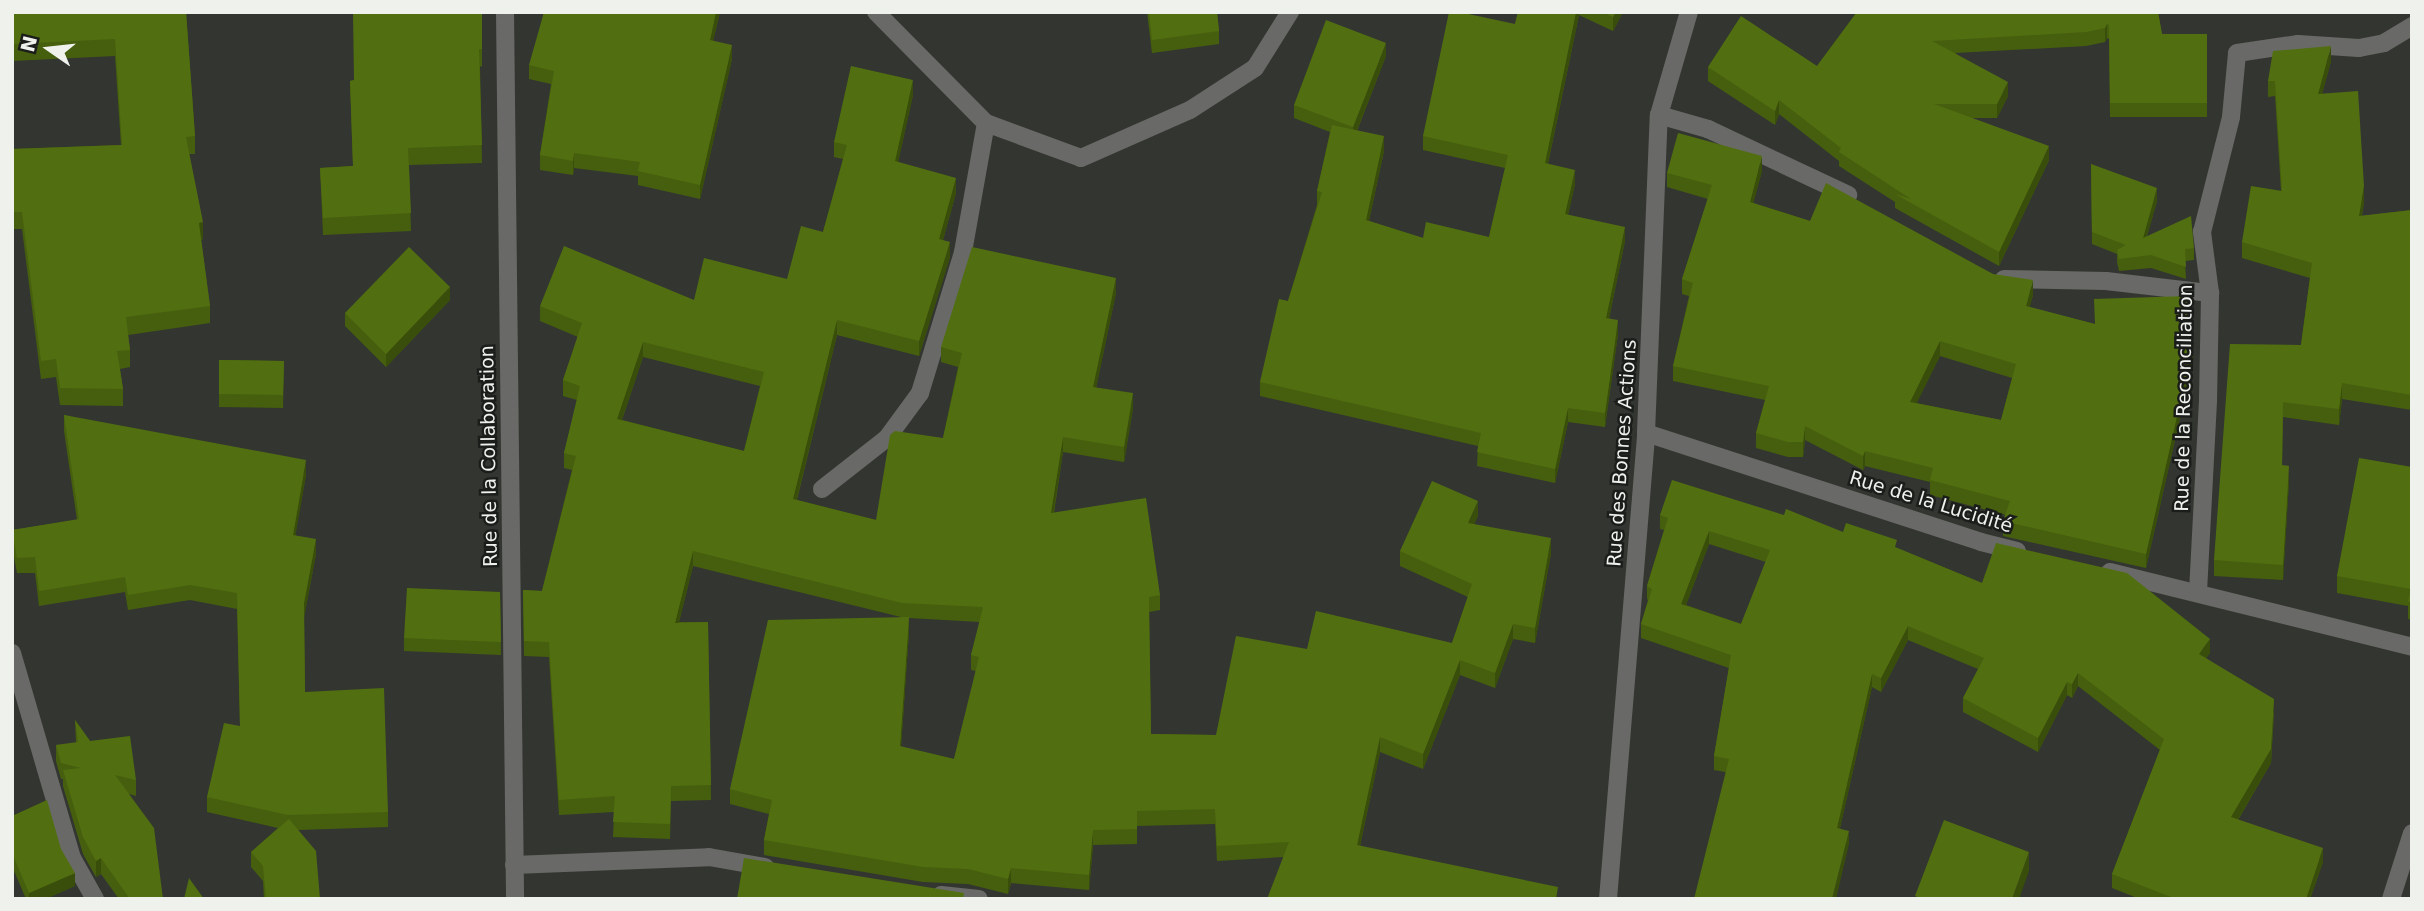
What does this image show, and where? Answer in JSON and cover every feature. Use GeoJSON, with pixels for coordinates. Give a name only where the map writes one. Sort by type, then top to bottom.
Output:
{"type":"FeatureCollection","features":[{"type":"Feature","properties":{"kind":"street","name":"Rue de la Collaboration"},"geometry":{"type":"LineString","coordinates":[[505,12],[515,899]]}},
{"type":"Feature","properties":{"kind":"street"},"geometry":{"type":"LineString","coordinates":[[876,12],[986,123],[1081,158],[1190,110],[1255,68],[1290,12]]}},
{"type":"Feature","properties":{"kind":"street","name":"Rue des Bonnes Actions"},"geometry":{"type":"LineString","coordinates":[[1608,899],[1646,433],[1659,115],[1689,12]]}},
{"type":"Feature","properties":{"kind":"street","name":"Rue de la Reconciliation"},"geometry":{"type":"LineString","coordinates":[[2198,593],[2208,400],[2210,293],[2202,232],[2231,117],[2237,53],[2298,44],[2360,48],[2384,43],[2412,26]]}},
{"type":"Feature","properties":{"kind":"street"},"geometry":{"type":"LineString","coordinates":[[1659,115],[1708,129],[1870,207]]}},
{"type":"Feature","properties":{"kind":"street"},"geometry":{"type":"LineString","coordinates":[[822,489],[887,438],[919,393],[963,252],[986,123]]}},
{"type":"Feature","properties":{"kind":"street"},"geometry":{"type":"LineString","coordinates":[[1987,272],[1999,279],[2106,281],[2210,293]]}},
{"type":"Feature","properties":{"kind":"street","name":"Rue de la Lucidité"},"geometry":{"type":"LineString","coordinates":[[1646,433],[1982,542],[2036,555]]}},
{"type":"Feature","properties":{"kind":"street"},"geometry":{"type":"LineString","coordinates":[[2090,568],[2412,647]]}},
{"type":"Feature","properties":{"kind":"street"},"geometry":{"type":"LineString","coordinates":[[12,653],[72,858],[95,899]]}},
{"type":"Feature","properties":{"kind":"street"},"geometry":{"type":"LineString","coordinates":[[2391,899],[2412,833]]}},
{"type":"Feature","properties":{"kind":"street"},"geometry":{"type":"LineString","coordinates":[[514,865],[709,857],[788,871]]}},
{"type":"Feature","properties":{"kind":"street"},"geometry":{"type":"LineString","coordinates":[[921,893],[979,899]]}},
{"type":"Feature","properties":{"kind":"building"},"geometry":{"type":"Polygon","coordinates":[[[12,12],[186,12],[195,136],[186,137],[203,222],[199,223],[210,306],[126,317],[130,350],[117,351],[123,389],[60,388],[56,359],[41,361],[22,212],[12,212],[12,149],[122,145],[115,39],[12,44],[12,12]]]}},
{"type":"Feature","properties":{"kind":"building"},"geometry":{"type":"Polygon","coordinates":[[[353,12],[482,12],[482,49],[479,49],[482,145],[408,148],[411,213],[323,218],[320,168],[353,166],[350,81],[354,80],[353,12]]]}},
{"type":"Feature","properties":{"kind":"building"},"geometry":{"type":"Polygon","coordinates":[[[544,12],[716,12],[710,40],[732,45],[700,185],[638,171],[640,162],[574,153],[573,161],[540,155],[554,71],[529,65],[544,12]]]}},
{"type":"Feature","properties":{"kind":"building"},"geometry":{"type":"Polygon","coordinates":[[[1149,12],[1217,12],[1219,31],[1152,40],[1149,12]]]}},
{"type":"Feature","properties":{"kind":"building"},"geometry":{"type":"Polygon","coordinates":[[[1449,12],[1515,24],[1518,12],[1576,12],[1545,163],[1575,170],[1565,214],[1625,227],[1606,318],[1618,320],[1605,413],[1568,408],[1555,469],[1477,452],[1481,433],[1260,382],[1279,299],[1288,301],[1322,192],[1317,191],[1332,125],[1384,136],[1366,220],[1423,238],[1426,222],[1489,237],[1508,155],[1423,136],[1449,12]]]}},
{"type":"Feature","properties":{"kind":"building"},"geometry":{"type":"Polygon","coordinates":[[[1603,12],[1616,12],[1613,17],[1603,12]]]}},
{"type":"Feature","properties":{"kind":"building"},"geometry":{"type":"Polygon","coordinates":[[[1857,12],[2158,12],[2162,34],[2207,34],[2207,103],[2110,103],[2107,24],[2105,28],[2086,32],[1932,41],[2008,82],[1997,104],[1934,104],[2049,146],[1999,252],[1895,194],[1911,199],[1839,152],[1841,148],[1779,100],[1775,111],[1708,67],[1741,16],[1817,66],[1857,12]]]}},
{"type":"Feature","properties":{"kind":"building"},"geometry":{"type":"Polygon","coordinates":[[[1326,20],[1386,43],[1353,127],[1294,105],[1326,20]]]}},
{"type":"Feature","properties":{"kind":"building"},"geometry":{"type":"Polygon","coordinates":[[[2331,46],[2318,94],[2358,91],[2364,186],[2359,216],[2412,210],[2412,395],[2342,383],[2339,409],[2283,402],[2282,465],[2289,466],[2283,565],[2214,560],[2230,344],[2301,345],[2312,263],[2242,242],[2251,186],[2282,191],[2275,81],[2268,81],[2273,51],[2331,46]]]}},
{"type":"Feature","properties":{"kind":"building"},"geometry":{"type":"Polygon","coordinates":[[[851,66],[913,80],[895,161],[956,178],[939,239],[950,242],[919,341],[837,320],[793,499],[876,520],[890,435],[895,431],[943,438],[962,353],[941,347],[972,247],[1116,278],[1093,387],[1133,393],[1124,447],[1063,437],[1051,513],[1146,498],[1160,595],[1149,597],[1151,734],[1216,735],[1236,636],[1307,649],[1316,611],[1452,643],[1472,584],[1400,551],[1432,481],[1478,501],[1468,523],[1551,538],[1535,628],[1513,624],[1495,673],[1460,660],[1423,754],[1380,737],[1357,845],[1558,887],[1556,899],[1267,899],[1289,842],[1217,846],[1215,809],[1137,811],[1137,829],[1093,830],[1089,875],[1011,868],[1008,879],[968,869],[923,867],[764,840],[772,800],[730,789],[768,620],[909,617],[900,746],[954,759],[979,657],[971,655],[983,607],[902,603],[693,551],[675,623],[708,622],[711,785],[671,786],[670,824],[613,822],[615,796],[559,800],[549,642],[524,641],[523,590],[542,591],[576,456],[564,453],[580,386],[563,380],[582,323],[540,306],[564,246],[694,300],[704,258],[787,279],[801,226],[823,232],[847,145],[834,142],[851,66]],[[643,342],[617,419],[744,451],[764,372],[643,342]]]}},
{"type":"Feature","properties":{"kind":"building"},"geometry":{"type":"Polygon","coordinates":[[[1678,133],[1762,156],[1750,202],[1810,221],[1826,183],[1993,274],[2033,280],[2026,306],[2095,324],[2094,299],[2187,296],[2188,345],[2193,345],[2146,554],[2003,521],[2010,501],[1930,480],[1933,468],[1865,451],[1863,456],[1805,426],[1803,442],[1788,442],[1756,433],[1769,386],[1673,366],[1693,283],[1682,279],[1712,185],[1667,173],[1678,133]],[[1940,341],[1910,402],[2001,420],[2016,364],[1940,341]]]}},
{"type":"Feature","properties":{"kind":"building"},"geometry":{"type":"Polygon","coordinates":[[[2091,164],[2157,188],[2143,238],[2191,216],[2194,248],[2185,249],[2186,267],[2151,255],[2119,259],[2117,250],[2126,245],[2092,232],[2091,164]]]}},
{"type":"Feature","properties":{"kind":"building"},"geometry":{"type":"Polygon","coordinates":[[[409,247],[450,287],[386,354],[345,313],[409,247]]]}},
{"type":"Feature","properties":{"kind":"building"},"geometry":{"type":"Polygon","coordinates":[[[219,360],[284,361],[283,395],[219,394],[219,360]]]}},
{"type":"Feature","properties":{"kind":"building"},"geometry":{"type":"Polygon","coordinates":[[[64,415],[306,460],[293,535],[316,539],[304,603],[305,692],[384,688],[388,812],[288,815],[207,797],[224,723],[240,726],[237,593],[190,585],[128,595],[125,577],[39,591],[35,557],[17,558],[12,530],[79,519],[64,415]]]}},
{"type":"Feature","properties":{"kind":"building"},"geometry":{"type":"Polygon","coordinates":[[[2359,458],[2412,467],[2412,603],[2408,601],[2411,589],[2337,576],[2359,458]]]}},
{"type":"Feature","properties":{"kind":"building"},"geometry":{"type":"Polygon","coordinates":[[[1672,480],[1784,515],[1786,509],[1843,532],[1846,523],[1897,540],[1895,547],[1982,583],[1996,543],[2127,573],[2210,639],[2199,654],[2274,699],[2271,749],[2231,817],[2323,848],[2306,899],[2176,899],[2112,874],[2164,739],[2078,673],[2072,684],[2067,682],[2038,738],[1963,698],[1984,658],[1908,626],[1881,678],[1872,674],[1837,828],[1849,831],[1832,899],[1694,899],[1729,759],[1714,756],[1731,655],[1641,624],[1652,589],[1647,586],[1668,518],[1660,515],[1672,480]],[[1709,531],[1681,604],[1741,624],[1770,550],[1709,531]]]}},
{"type":"Feature","properties":{"kind":"building"},"geometry":{"type":"Polygon","coordinates":[[[407,588],[500,592],[501,642],[404,638],[407,588]]]}},
{"type":"Feature","properties":{"kind":"building"},"geometry":{"type":"Polygon","coordinates":[[[75,720],[90,741],[130,736],[136,780],[115,775],[154,828],[163,899],[130,899],[101,858],[96,861],[83,837],[63,770],[81,768],[61,763],[56,745],[78,742],[75,720]]]}},
{"type":"Feature","properties":{"kind":"building"},"geometry":{"type":"Polygon","coordinates":[[[47,800],[61,849],[75,873],[29,893],[12,853],[12,816],[47,800]]]}},
{"type":"Feature","properties":{"kind":"building"},"geometry":{"type":"Polygon","coordinates":[[[289,819],[316,851],[320,899],[266,899],[263,866],[251,852],[289,819]]]}},
{"type":"Feature","properties":{"kind":"building"},"geometry":{"type":"Polygon","coordinates":[[[1944,820],[2029,852],[2012,899],[1922,899],[1915,896],[1944,820]]]}},
{"type":"Feature","properties":{"kind":"building"},"geometry":{"type":"Polygon","coordinates":[[[744,858],[964,893],[963,899],[737,899],[744,858]]]}},
{"type":"Feature","properties":{"kind":"building"},"geometry":{"type":"Polygon","coordinates":[[[189,878],[204,899],[184,899],[189,878]]]}}]}
